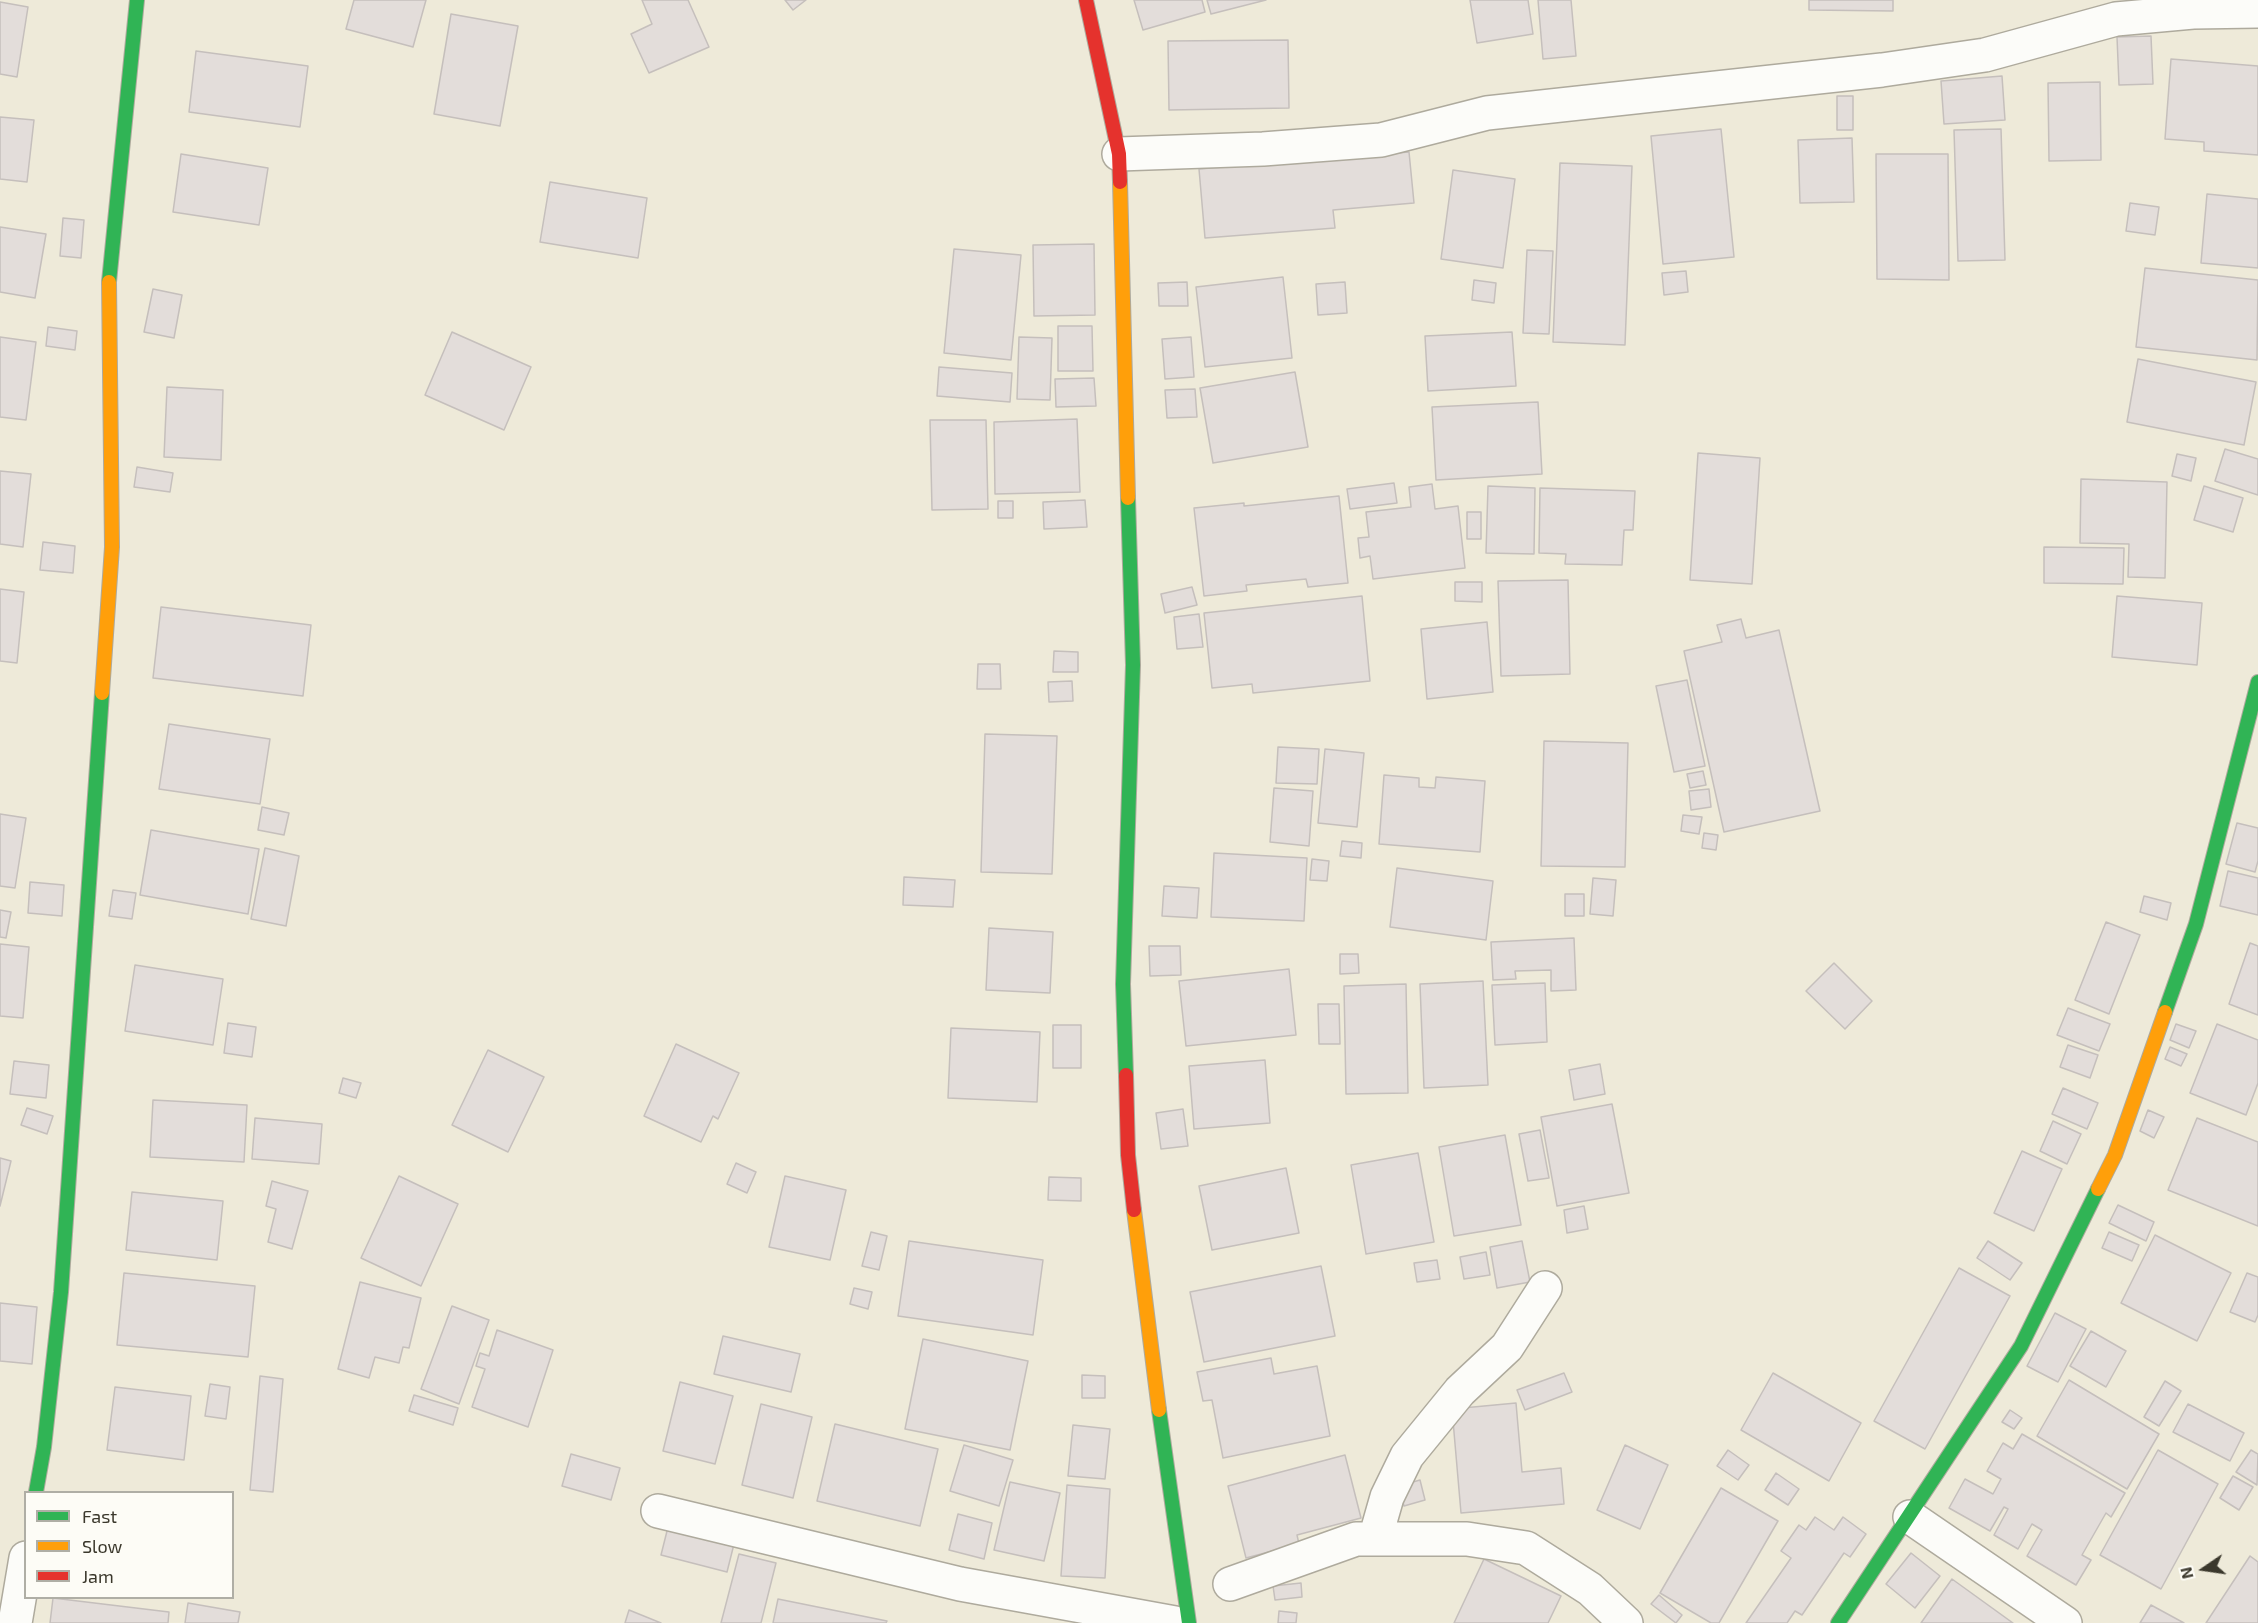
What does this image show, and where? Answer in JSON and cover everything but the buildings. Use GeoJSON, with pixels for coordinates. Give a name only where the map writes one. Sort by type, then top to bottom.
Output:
{"type":"FeatureCollection","features":[{"type":"Feature","properties":{"kind":"street"},"geometry":{"type":"LineString","coordinates":[[36,1491],[44,1447],[61,1292],[110,582],[112,547],[108,292],[137,0]]}},
{"type":"Feature","properties":{"kind":"street"},"geometry":{"type":"LineString","coordinates":[[1086,0],[1119,154],[1133,665],[1123,984],[1128,1155],[1153,1371],[1189,1623]]}},
{"type":"Feature","properties":{"kind":"street"},"geometry":{"type":"LineString","coordinates":[[1119,154],[1381,140],[1487,113],[1882,70],[1985,55],[2116,19],[2193,12],[2258,11]]}},
{"type":"Feature","properties":{"kind":"street"},"geometry":{"type":"LineString","coordinates":[[1839,1623],[2021,1346],[2115,1155],[2196,924],[2258,682]]}},
{"type":"Feature","properties":{"kind":"street"},"geometry":{"type":"LineString","coordinates":[[1375,1539],[1387,1497],[1407,1456],[1460,1391],[1507,1347],[1545,1288]]}},
{"type":"Feature","properties":{"kind":"street"},"geometry":{"type":"LineString","coordinates":[[658,1511],[960,1584],[1175,1623]]}},
{"type":"Feature","properties":{"kind":"street"},"geometry":{"type":"LineString","coordinates":[[1910,1517],[2065,1623]]}},
{"type":"Feature","properties":{"kind":"street"},"geometry":{"type":"LineString","coordinates":[[1230,1584],[1356,1539],[1467,1539],[1526,1548],[1590,1589],[1626,1623]]}},
{"type":"Feature","properties":{"kind":"street"},"geometry":{"type":"LineString","coordinates":[[15,1623],[24,1570]]}},
{"type":"Feature","properties":{"kind":"traffic: fast"},"geometry":{"type":"LineString","coordinates":[[109,282],[137,0]]}},
{"type":"Feature","properties":{"kind":"traffic: fast"},"geometry":{"type":"LineString","coordinates":[[1126,1075],[1123,984],[1133,665],[1128,498]]}},
{"type":"Feature","properties":{"kind":"traffic: fast"},"geometry":{"type":"LineString","coordinates":[[2165,1012],[2196,924],[2258,682]]}},
{"type":"Feature","properties":{"kind":"traffic: fast"},"geometry":{"type":"LineString","coordinates":[[36,1491],[44,1447],[61,1292],[102,693]]}},
{"type":"Feature","properties":{"kind":"traffic: fast"},"geometry":{"type":"LineString","coordinates":[[1838,1623],[2021,1346],[2098,1189]]}},
{"type":"Feature","properties":{"kind":"traffic: fast"},"geometry":{"type":"LineString","coordinates":[[1159,1410],[1189,1623]]}},
{"type":"Feature","properties":{"kind":"traffic: slow"},"geometry":{"type":"LineString","coordinates":[[1120,182],[1128,498]]}},
{"type":"Feature","properties":{"kind":"traffic: slow"},"geometry":{"type":"LineString","coordinates":[[102,693],[112,547],[109,282]]}},
{"type":"Feature","properties":{"kind":"traffic: slow"},"geometry":{"type":"LineString","coordinates":[[2098,1189],[2115,1155],[2165,1012]]}},
{"type":"Feature","properties":{"kind":"traffic: slow"},"geometry":{"type":"LineString","coordinates":[[1134,1210],[1159,1410]]}},
{"type":"Feature","properties":{"kind":"traffic: jam"},"geometry":{"type":"LineString","coordinates":[[1086,0],[1119,154],[1120,182]]}},
{"type":"Feature","properties":{"kind":"traffic: jam"},"geometry":{"type":"LineString","coordinates":[[1126,1075],[1128,1155],[1134,1210]]}}]}
